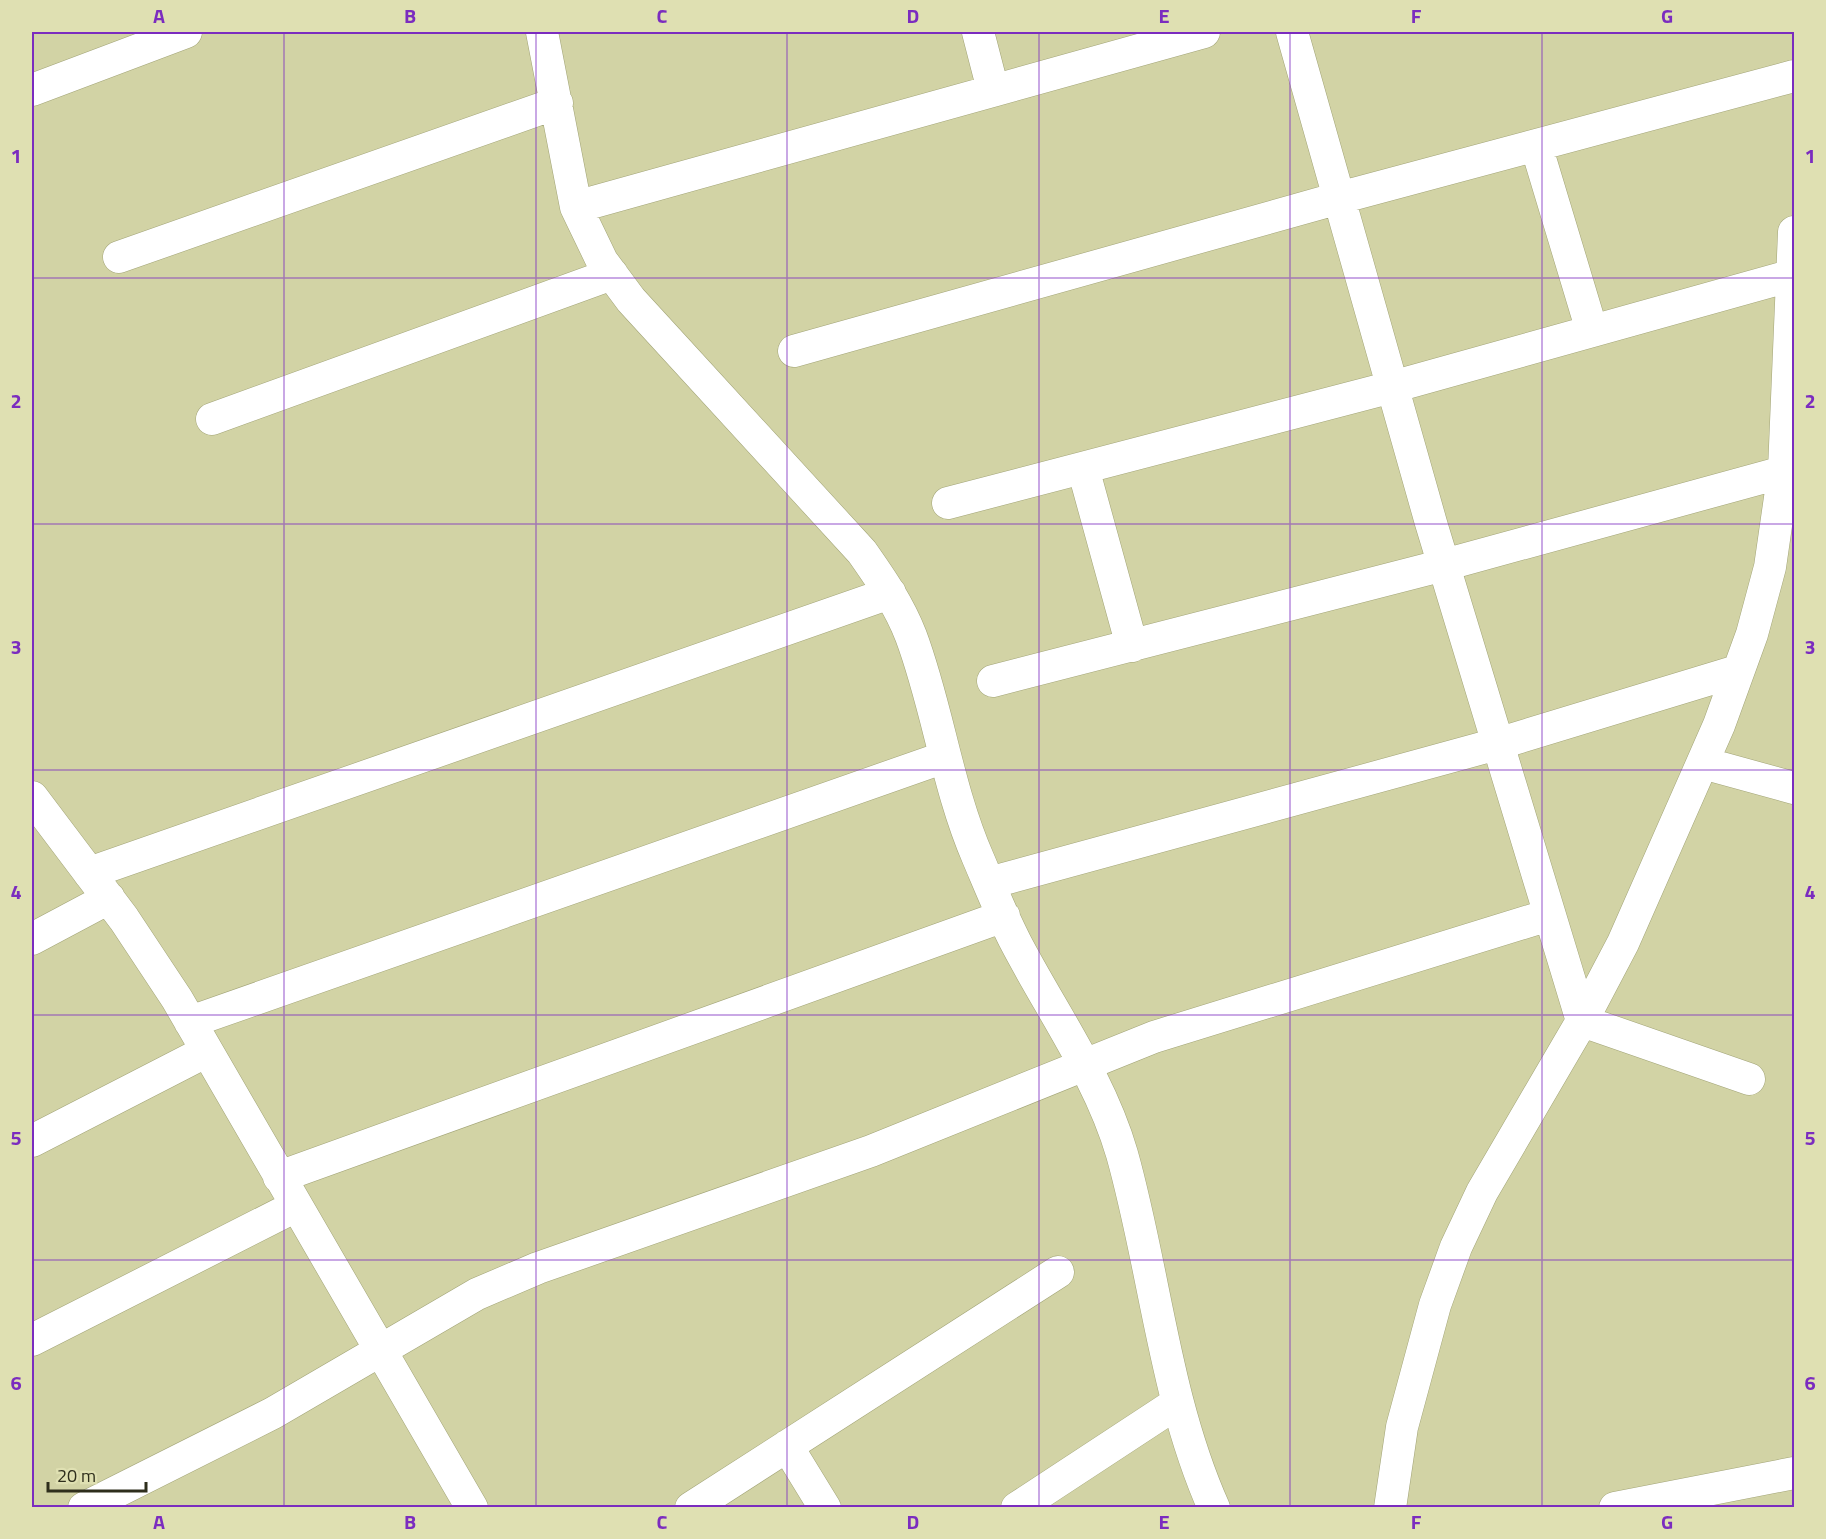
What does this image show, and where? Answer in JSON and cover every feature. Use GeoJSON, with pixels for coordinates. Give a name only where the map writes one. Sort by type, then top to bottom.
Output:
{"type":"FeatureCollection","features":[{"type":"Feature","properties":{"kind":"street"},"geometry":{"type":"LineString","coordinates":[[32,90],[186,32]]}},
{"type":"Feature","properties":{"kind":"street"},"geometry":{"type":"LineString","coordinates":[[542,32],[576,207],[602,261],[631,300],[862,552],[890,593],[911,636],[960,809],[989,883],[1015,941],[1084,1066],[1121,1152],[1153,1280],[1178,1403],[1195,1463],[1214,1508]]}},
{"type":"Feature","properties":{"kind":"street"},"geometry":{"type":"LineString","coordinates":[[978,32],[993,90]]}},
{"type":"Feature","properties":{"kind":"street"},"geometry":{"type":"LineString","coordinates":[[576,207],[1204,32]]}},
{"type":"Feature","properties":{"kind":"street"},"geometry":{"type":"LineString","coordinates":[[1292,32],[1444,565],[1582,1022]]}},
{"type":"Feature","properties":{"kind":"street"},"geometry":{"type":"LineString","coordinates":[[795,351],[1339,198],[1794,76]]}},
{"type":"Feature","properties":{"kind":"street"},"geometry":{"type":"LineString","coordinates":[[119,257],[557,103]]}},
{"type":"Feature","properties":{"kind":"street"},"geometry":{"type":"LineString","coordinates":[[1536,145],[1592,331]]}},
{"type":"Feature","properties":{"kind":"street"},"geometry":{"type":"LineString","coordinates":[[1390,1508],[1402,1427],[1435,1305],[1456,1247],[1482,1192],[1582,1022],[1623,943],[1703,763],[1752,634],[1770,567],[1789,469],[1794,232]]}},
{"type":"Feature","properties":{"kind":"street"},"geometry":{"type":"LineString","coordinates":[[212,419],[612,274]]}},
{"type":"Feature","properties":{"kind":"street"},"geometry":{"type":"LineString","coordinates":[[948,503],[1392,387],[1792,275]]}},
{"type":"Feature","properties":{"kind":"street"},"geometry":{"type":"LineString","coordinates":[[1083,468],[1132,646]]}},
{"type":"Feature","properties":{"kind":"street"},"geometry":{"type":"LineString","coordinates":[[993,681],[1444,565],[1789,469]]}},
{"type":"Feature","properties":{"kind":"street"},"geometry":{"type":"LineString","coordinates":[[89,873],[890,593]]}},
{"type":"Feature","properties":{"kind":"street"},"geometry":{"type":"LineString","coordinates":[[989,883],[1497,744],[1737,671]]}},
{"type":"Feature","properties":{"kind":"street"},"geometry":{"type":"LineString","coordinates":[[190,1022],[945,756]]}},
{"type":"Feature","properties":{"kind":"street"},"geometry":{"type":"LineString","coordinates":[[1703,763],[1794,789]]}},
{"type":"Feature","properties":{"kind":"street"},"geometry":{"type":"LineString","coordinates":[[32,797],[109,898],[190,1022],[472,1508]]}},
{"type":"Feature","properties":{"kind":"street"},"geometry":{"type":"LineString","coordinates":[[32,939],[109,898]]}},
{"type":"Feature","properties":{"kind":"street"},"geometry":{"type":"LineString","coordinates":[[84,1508],[273,1413],[477,1294],[538,1268],[872,1151],[1154,1037],[1549,915]]}},
{"type":"Feature","properties":{"kind":"street"},"geometry":{"type":"LineString","coordinates":[[279,1177],[1004,916]]}},
{"type":"Feature","properties":{"kind":"street"},"geometry":{"type":"LineString","coordinates":[[1582,1022],[1749,1079]]}},
{"type":"Feature","properties":{"kind":"street"},"geometry":{"type":"LineString","coordinates":[[32,1141],[207,1051]]}},
{"type":"Feature","properties":{"kind":"street"},"geometry":{"type":"LineString","coordinates":[[32,1340],[296,1206]]}},
{"type":"Feature","properties":{"kind":"street"},"geometry":{"type":"LineString","coordinates":[[691,1508],[1058,1272]]}},
{"type":"Feature","properties":{"kind":"street"},"geometry":{"type":"LineString","coordinates":[[1017,1508],[1178,1403]]}},
{"type":"Feature","properties":{"kind":"street"},"geometry":{"type":"LineString","coordinates":[[787,1446],[825,1508]]}},
{"type":"Feature","properties":{"kind":"street"},"geometry":{"type":"LineString","coordinates":[[1615,1508],[1794,1473]]}}]}
